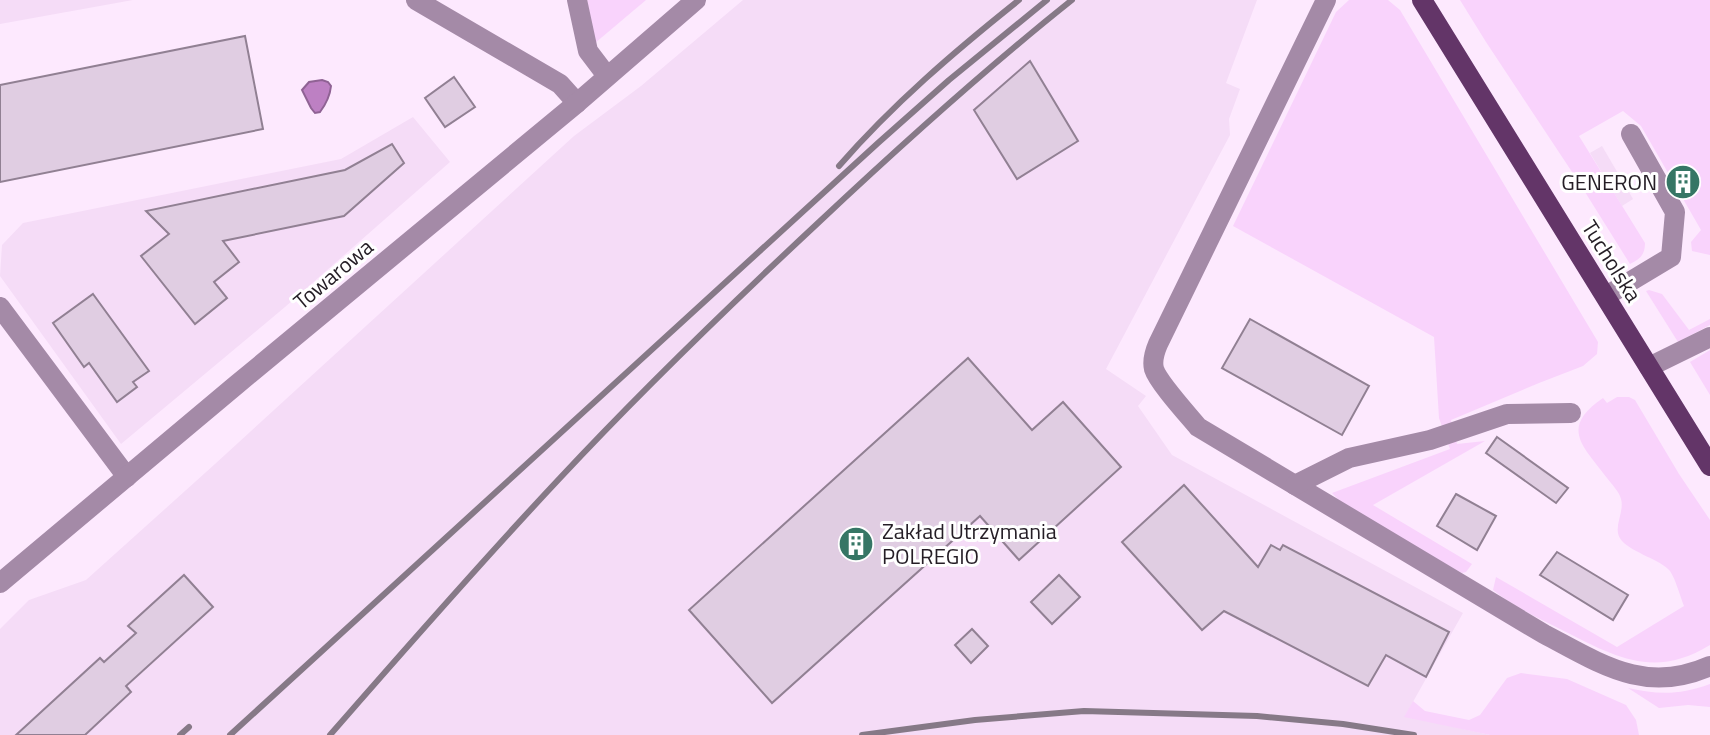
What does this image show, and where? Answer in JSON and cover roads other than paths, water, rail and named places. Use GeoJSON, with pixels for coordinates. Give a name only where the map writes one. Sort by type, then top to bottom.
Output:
{"type":"FeatureCollection","features":[{"type":"Feature","properties":{"kind":"main road","name":"Tucholska"},"geometry":{"type":"LineString","coordinates":[[1422,0],[1710,466]]}},
{"type":"Feature","properties":{"kind":"street"},"geometry":{"type":"LineString","coordinates":[[416,0],[560,84],[577,103]]}},
{"type":"Feature","properties":{"kind":"street"},"geometry":{"type":"LineString","coordinates":[[577,0],[588,51],[607,76]]}},
{"type":"Feature","properties":{"kind":"street","name":"Towarowa"},"geometry":{"type":"LineString","coordinates":[[0,583],[577,103],[696,0]]}},
{"type":"Feature","properties":{"kind":"street"},"geometry":{"type":"LineString","coordinates":[[1326,0],[1154,355],[1154,368],[1198,427],[1544,634],[1609,667],[1655,679],[1684,675],[1710,666]]}},
{"type":"Feature","properties":{"kind":"street"},"geometry":{"type":"LineString","coordinates":[[1606,296],[1671,257],[1675,212],[1631,134]]}},
{"type":"Feature","properties":{"kind":"street"},"geometry":{"type":"LineString","coordinates":[[0,307],[127,477]]}},
{"type":"Feature","properties":{"kind":"street"},"geometry":{"type":"LineString","coordinates":[[1649,367],[1710,337]]}},
{"type":"Feature","properties":{"kind":"street"},"geometry":{"type":"LineString","coordinates":[[1295,485],[1349,458],[1430,440],[1507,414],[1571,413]]}},
{"type":"Feature","properties":{"kind":"railway"},"geometry":{"type":"LineString","coordinates":[[839,166],[925,79],[1019,0]]}},
{"type":"Feature","properties":{"kind":"railway"},"geometry":{"type":"LineString","coordinates":[[230,735],[878,143],[1047,0]]}},
{"type":"Feature","properties":{"kind":"railway"},"geometry":{"type":"LineString","coordinates":[[330,735],[531,510],[686,349],[911,137],[1072,0]]}},
{"type":"Feature","properties":{"kind":"railway"},"geometry":{"type":"LineString","coordinates":[[862,735],[975,720],[1084,711],[1257,716],[1414,735]]}},
{"type":"Feature","properties":{"kind":"railway"},"geometry":{"type":"LineString","coordinates":[[180,735],[189,727]]}},
{"type":"Feature","properties":{"kind":"place","name":"GENERON"},"geometry":{"type":"Point","coordinates":[1683,182]}},
{"type":"Feature","properties":{"kind":"place","name":"Zakład Utrzymania POLREGIO"},"geometry":{"type":"Point","coordinates":[856,544]}}]}
